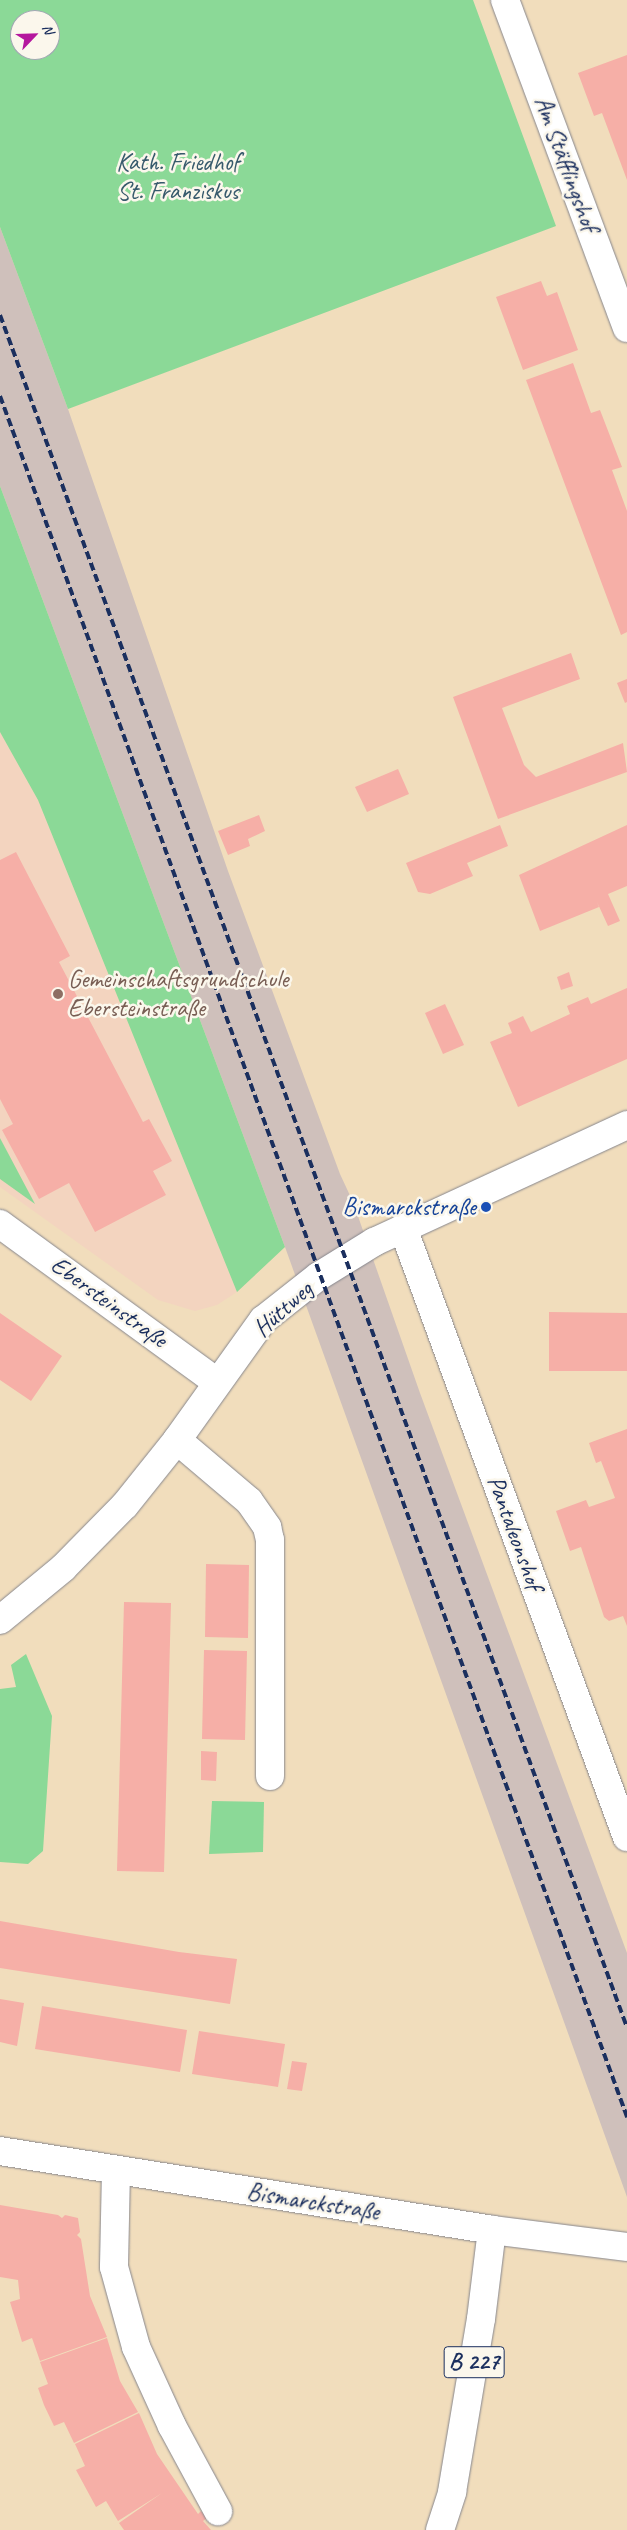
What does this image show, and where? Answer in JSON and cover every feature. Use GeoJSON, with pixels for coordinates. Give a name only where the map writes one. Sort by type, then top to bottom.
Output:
{"type":"FeatureCollection","features":[{"type":"Feature","properties":{"kind":"street","name":"Am Stäfflingshof"},"geometry":{"type":"LineString","coordinates":[[505,0],[627,328]]}},
{"type":"Feature","properties":{"kind":"street","name":"Hüttweg"},"geometry":{"type":"LineString","coordinates":[[0,1620],[63,1568],[125,1504],[177,1440],[263,1320],[347,1257],[403,1228],[627,1125]]}},
{"type":"Feature","properties":{"kind":"street","name":"Ebersteinstraße"},"geometry":{"type":"LineString","coordinates":[[0,1224],[217,1382]]}},
{"type":"Feature","properties":{"kind":"street","name":"Pantaleonshof"},"geometry":{"type":"LineString","coordinates":[[403,1228],[627,1838]]}},
{"type":"Feature","properties":{"kind":"street"},"geometry":{"type":"LineString","coordinates":[[177,1440],[248,1501],[266,1526],[270,1540],[270,1776]]}},
{"type":"Feature","properties":{"kind":"street","name":"Bismarckstraße"},"geometry":{"type":"LineString","coordinates":[[0,2151],[492,2230],[627,2247]]}},
{"type":"Feature","properties":{"kind":"street"},"geometry":{"type":"LineString","coordinates":[[116,2170],[114,2267],[136,2347],[172,2426],[218,2511]]}},
{"type":"Feature","properties":{"kind":"street","name":"B 227"},"geometry":{"type":"LineString","coordinates":[[440,2530],[452,2492],[481,2319],[492,2230]]}},
{"type":"Feature","properties":{"kind":"shaded area"},"geometry":{"type":"Polygon","coordinates":[[[0,227],[68,409],[228,871],[340,1174],[353,1202],[420,1393],[627,1953],[627,2197],[285,1247],[0,486],[0,227]]]}},
{"type":"Feature","properties":{"kind":"shaded area","name":"Gemeinschaftsgrundschule Ebersteinstraße"},"geometry":{"type":"Polygon","coordinates":[[[0,732],[38,800],[237,1292],[217,1305],[195,1311],[158,1300],[0,1187],[0,732]]]}},
{"type":"Feature","properties":{"kind":"green space","name":"Kath. Friedhof St. Franziskus"},"geometry":{"type":"Polygon","coordinates":[[[0,0],[473,0],[556,226],[68,409],[0,227],[0,0]]]}},
{"type":"Feature","properties":{"kind":"green space"},"geometry":{"type":"Polygon","coordinates":[[[0,486],[285,1247],[237,1292],[38,800],[0,732],[0,486]]]}},
{"type":"Feature","properties":{"kind":"green space"},"geometry":{"type":"Polygon","coordinates":[[[0,1138],[35,1204],[0,1179],[0,1138]]]}},
{"type":"Feature","properties":{"kind":"green space"},"geometry":{"type":"Polygon","coordinates":[[[26,1654],[52,1716],[43,1851],[28,1864],[0,1862],[0,1689],[16,1687],[11,1665],[26,1654]]]}},
{"type":"Feature","properties":{"kind":"green space"},"geometry":{"type":"Polygon","coordinates":[[[212,1801],[264,1802],[263,1852],[209,1854],[212,1801]]]}},
{"type":"Feature","properties":{"kind":"building"},"geometry":{"type":"Polygon","coordinates":[[[627,55],[627,180],[602,113],[594,116],[578,73],[627,55]]]}},
{"type":"Feature","properties":{"kind":"building"},"geometry":{"type":"Polygon","coordinates":[[[541,281],[547,296],[557,292],[578,350],[523,370],[496,297],[541,281]]]}},
{"type":"Feature","properties":{"kind":"building"},"geometry":{"type":"Polygon","coordinates":[[[573,363],[591,413],[600,410],[622,467],[612,470],[627,511],[627,632],[621,635],[526,380],[573,363]]]}},
{"type":"Feature","properties":{"kind":"building"},"geometry":{"type":"Polygon","coordinates":[[[571,653],[580,679],[502,708],[524,765],[536,777],[623,743],[627,772],[498,819],[453,697],[571,653]]]}},
{"type":"Feature","properties":{"kind":"building"},"geometry":{"type":"Polygon","coordinates":[[[627,679],[627,702],[625,703],[617,683],[627,679]]]}},
{"type":"Feature","properties":{"kind":"building"},"geometry":{"type":"Polygon","coordinates":[[[398,769],[409,794],[367,812],[355,787],[398,769]]]}},
{"type":"Feature","properties":{"kind":"building"},"geometry":{"type":"Polygon","coordinates":[[[259,815],[265,831],[248,839],[250,846],[228,855],[218,831],[259,815]]]}},
{"type":"Feature","properties":{"kind":"building"},"geometry":{"type":"Polygon","coordinates":[[[500,825],[508,846],[467,863],[473,876],[430,894],[418,892],[406,863],[500,825]]]}},
{"type":"Feature","properties":{"kind":"building"},"geometry":{"type":"Polygon","coordinates":[[[627,825],[627,886],[608,894],[620,921],[608,926],[597,902],[599,907],[540,931],[519,875],[627,825]]]}},
{"type":"Feature","properties":{"kind":"building","name":"Gemeinschaftsgrundschule Ebersteinstraße"},"geometry":{"type":"Polygon","coordinates":[[[16,852],[70,956],[59,962],[143,1122],[149,1119],[172,1161],[153,1171],[166,1195],[95,1232],[69,1183],[39,1199],[2,1130],[13,1124],[0,1099],[0,860],[16,852]]]}},
{"type":"Feature","properties":{"kind":"building"},"geometry":{"type":"Polygon","coordinates":[[[569,972],[573,986],[561,990],[557,977],[569,972]]]}},
{"type":"Feature","properties":{"kind":"building"},"geometry":{"type":"Polygon","coordinates":[[[627,988],[627,1059],[518,1107],[490,1042],[512,1033],[508,1023],[523,1016],[531,1032],[570,1014],[567,1006],[588,997],[591,1004],[627,988]]]}},
{"type":"Feature","properties":{"kind":"building"},"geometry":{"type":"Polygon","coordinates":[[[445,1004],[464,1045],[443,1054],[425,1013],[445,1004]]]}},
{"type":"Feature","properties":{"kind":"building"},"geometry":{"type":"Polygon","coordinates":[[[549,1312],[627,1313],[627,1371],[549,1371],[549,1312]]]}},
{"type":"Feature","properties":{"kind":"building"},"geometry":{"type":"Polygon","coordinates":[[[0,1313],[62,1356],[31,1401],[0,1380],[0,1313]]]}},
{"type":"Feature","properties":{"kind":"building"},"geometry":{"type":"Polygon","coordinates":[[[627,1429],[627,1626],[623,1616],[609,1621],[604,1617],[581,1547],[570,1551],[556,1511],[586,1500],[589,1507],[615,1498],[601,1461],[596,1463],[589,1443],[627,1429]]]}},
{"type":"Feature","properties":{"kind":"building"},"geometry":{"type":"Polygon","coordinates":[[[206,1564],[249,1565],[248,1638],[205,1637],[206,1564]]]}},
{"type":"Feature","properties":{"kind":"building"},"geometry":{"type":"Polygon","coordinates":[[[124,1602],[171,1603],[164,1872],[117,1871],[124,1602]]]}},
{"type":"Feature","properties":{"kind":"building"},"geometry":{"type":"Polygon","coordinates":[[[204,1650],[247,1651],[245,1740],[202,1739],[204,1650]]]}},
{"type":"Feature","properties":{"kind":"building"},"geometry":{"type":"Polygon","coordinates":[[[201,1751],[217,1752],[216,1781],[201,1780],[201,1751]]]}},
{"type":"Feature","properties":{"kind":"building"},"geometry":{"type":"Polygon","coordinates":[[[0,1921],[179,1952],[237,1959],[230,2004],[0,1968],[0,1921]]]}},
{"type":"Feature","properties":{"kind":"building"},"geometry":{"type":"Polygon","coordinates":[[[0,1999],[24,2003],[17,2046],[0,2042],[0,1999]]]}},
{"type":"Feature","properties":{"kind":"building"},"geometry":{"type":"Polygon","coordinates":[[[42,2006],[187,2030],[180,2072],[35,2049],[42,2006]]]}},
{"type":"Feature","properties":{"kind":"building"},"geometry":{"type":"Polygon","coordinates":[[[199,2031],[285,2044],[278,2087],[192,2074],[199,2031]]]}},
{"type":"Feature","properties":{"kind":"building"},"geometry":{"type":"Polygon","coordinates":[[[292,2061],[307,2063],[302,2091],[287,2089],[292,2061]]]}},
{"type":"Feature","properties":{"kind":"building"},"geometry":{"type":"Polygon","coordinates":[[[0,2205],[58,2215],[62,2218],[65,2215],[78,2218],[80,2232],[77,2235],[81,2239],[90,2296],[107,2337],[40,2361],[32,2338],[22,2342],[10,2302],[20,2299],[18,2280],[0,2277],[0,2205]]]}},
{"type":"Feature","properties":{"kind":"building"},"geometry":{"type":"Polygon","coordinates":[[[107,2338],[120,2381],[138,2412],[74,2443],[64,2422],[54,2426],[44,2405],[38,2388],[48,2384],[40,2362],[107,2338]]]}},
{"type":"Feature","properties":{"kind":"building"},"geometry":{"type":"Polygon","coordinates":[[[139,2413],[157,2454],[198,2514],[201,2511],[207,2518],[203,2521],[211,2530],[124,2530],[119,2523],[162,2493],[118,2521],[106,2501],[96,2507],[76,2470],[85,2466],[75,2444],[139,2413]]]}},
{"type":"Feature","properties":{"kind":"railway"},"geometry":{"type":"LineString","coordinates":[[0,315],[627,2027]]}},
{"type":"Feature","properties":{"kind":"railway"},"geometry":{"type":"LineString","coordinates":[[0,396],[627,2117]]}},
{"type":"Feature","properties":{"kind":"place","name":"Gemeinschaftsgrundschule Ebersteinstraße"},"geometry":{"type":"Point","coordinates":[58,994]}},
{"type":"Feature","properties":{"kind":"place","name":"Bismarckstraße"},"geometry":{"type":"Point","coordinates":[486,1207]}}]}
